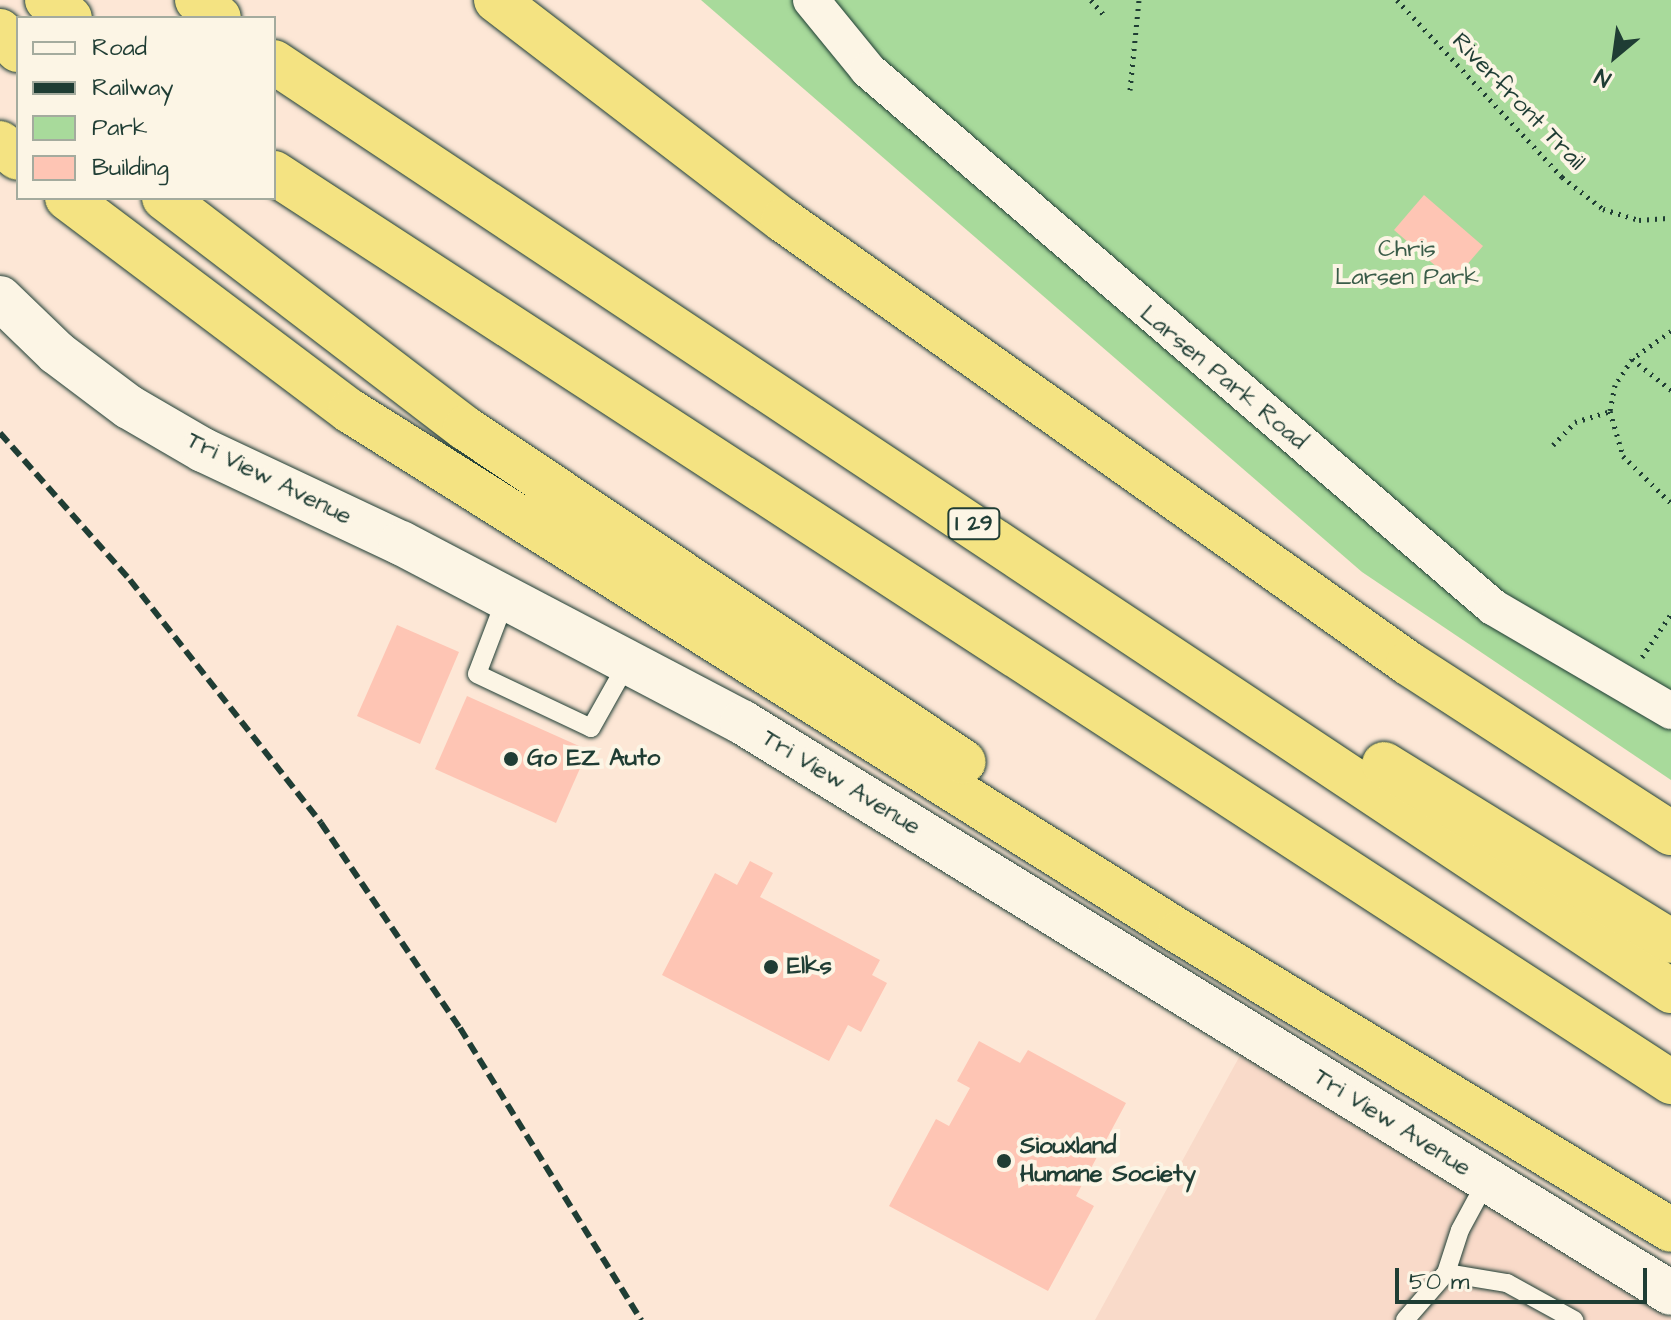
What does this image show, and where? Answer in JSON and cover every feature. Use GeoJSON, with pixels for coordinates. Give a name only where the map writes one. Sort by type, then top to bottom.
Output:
{"type":"FeatureCollection","features":[{"type":"Feature","properties":{"kind":"highway"},"geometry":{"type":"LineString","coordinates":[[47,0],[67,16]]}},
{"type":"Feature","properties":{"kind":"highway"},"geometry":{"type":"LineString","coordinates":[[197,0],[217,16]]}},
{"type":"Feature","properties":{"kind":"highway"},"geometry":{"type":"LineString","coordinates":[[496,0],[783,220],[1357,628],[1671,833]]}},
{"type":"Feature","properties":{"kind":"highway"},"geometry":{"type":"LineString","coordinates":[[0,31],[16,48]]}},
{"type":"Feature","properties":{"kind":"highway","name":"I 29"},"geometry":{"type":"LineString","coordinates":[[276,63],[1075,590],[1671,991]]}},
{"type":"Feature","properties":{"kind":"highway"},"geometry":{"type":"LineString","coordinates":[[0,143],[16,156]]}},
{"type":"Feature","properties":{"kind":"highway"},"geometry":{"type":"LineString","coordinates":[[276,174],[1671,1082]]}},
{"type":"Feature","properties":{"kind":"highway"},"geometry":{"type":"LineString","coordinates":[[70,200],[350,411],[1180,932],[1671,1230]]}},
{"type":"Feature","properties":{"kind":"highway"},"geometry":{"type":"LineString","coordinates":[[167,200],[465,428],[973,767],[1180,932]]}},
{"type":"Feature","properties":{"kind":"highway"},"geometry":{"type":"LineString","coordinates":[[1075,590],[1484,821],[1671,941]]}},
{"type":"Feature","properties":{"kind":"street","name":"Larsen Park Road"},"geometry":{"type":"LineString","coordinates":[[811,0],[868,70],[1493,607],[1628,691],[1671,711]]}},
{"type":"Feature","properties":{"kind":"street","name":"Tri View Avenue"},"geometry":{"type":"LineString","coordinates":[[0,298],[57,353],[129,407],[203,450],[506,598],[742,722],[1671,1293]]}},
{"type":"Feature","properties":{"kind":"lane"},"geometry":{"type":"LineString","coordinates":[[506,598],[477,674],[591,728],[628,662]]}},
{"type":"Feature","properties":{"kind":"lane"},"geometry":{"type":"LineString","coordinates":[[1405,1320],[1446,1273],[1460,1230],[1486,1182]]}},
{"type":"Feature","properties":{"kind":"lane"},"geometry":{"type":"LineString","coordinates":[[1446,1273],[1507,1283],[1574,1320]]}},
{"type":"Feature","properties":{"kind":"path"},"geometry":{"type":"LineString","coordinates":[[1091,0],[1105,16]]}},
{"type":"Feature","properties":{"kind":"path"},"geometry":{"type":"LineString","coordinates":[[1130,90],[1139,0]]}},
{"type":"Feature","properties":{"kind":"path","name":"Riverfront Trail"},"geometry":{"type":"LineString","coordinates":[[1397,0],[1562,177],[1603,209],[1639,220],[1671,218]]}},
{"type":"Feature","properties":{"kind":"path"},"geometry":{"type":"LineString","coordinates":[[1671,331],[1632,359],[1615,385],[1610,411],[1623,456],[1671,503]]}},
{"type":"Feature","properties":{"kind":"path"},"geometry":{"type":"LineString","coordinates":[[1632,359],[1671,390]]}},
{"type":"Feature","properties":{"kind":"path"},"geometry":{"type":"LineString","coordinates":[[1553,445],[1575,422],[1610,411]]}},
{"type":"Feature","properties":{"kind":"path"},"geometry":{"type":"LineString","coordinates":[[1628,691],[1646,646],[1671,614]]}},
{"type":"Feature","properties":{"kind":"shaded area"},"geometry":{"type":"Polygon","coordinates":[[[1243,1050],[1671,1318],[1671,1320],[1095,1320],[1243,1050]]]}},
{"type":"Feature","properties":{"kind":"green space","name":"Chris Larsen Park"},"geometry":{"type":"Polygon","coordinates":[[[701,0],[1671,0],[1671,780],[1362,572],[701,0]]]}},
{"type":"Feature","properties":{"kind":"building"},"geometry":{"type":"Polygon","coordinates":[[[1424,195],[1483,246],[1453,281],[1394,230],[1424,195]]]}},
{"type":"Feature","properties":{"kind":"building"},"geometry":{"type":"Polygon","coordinates":[[[397,625],[459,652],[420,744],[357,716],[397,625]]]}},
{"type":"Feature","properties":{"kind":"building","name":"Go EZ Auto"},"geometry":{"type":"Polygon","coordinates":[[[467,696],[588,750],[556,823],[435,769],[467,696]]]}},
{"type":"Feature","properties":{"kind":"building","name":"Elks"},"geometry":{"type":"Polygon","coordinates":[[[750,861],[773,873],[760,897],[880,960],[872,975],[887,983],[861,1032],[848,1025],[829,1061],[662,975],[715,873],[737,885],[750,861]]]}},
{"type":"Feature","properties":{"kind":"building","name":"Siouxland Humane Society"},"geometry":{"type":"Polygon","coordinates":[[[979,1041],[1020,1063],[1028,1050],[1126,1103],[1076,1196],[1094,1206],[1048,1291],[889,1206],[936,1119],[949,1126],[970,1088],[957,1081],[979,1041]]]}},
{"type":"Feature","properties":{"kind":"railway"},"geometry":{"type":"LineString","coordinates":[[0,433],[130,580],[321,823],[460,1028],[641,1320]]}},
{"type":"Feature","properties":{"kind":"place","name":"Go EZ Auto"},"geometry":{"type":"Point","coordinates":[511,759]}},
{"type":"Feature","properties":{"kind":"place","name":"Elks"},"geometry":{"type":"Point","coordinates":[771,967]}},
{"type":"Feature","properties":{"kind":"place","name":"Siouxland Humane Society"},"geometry":{"type":"Point","coordinates":[1004,1161]}}]}
